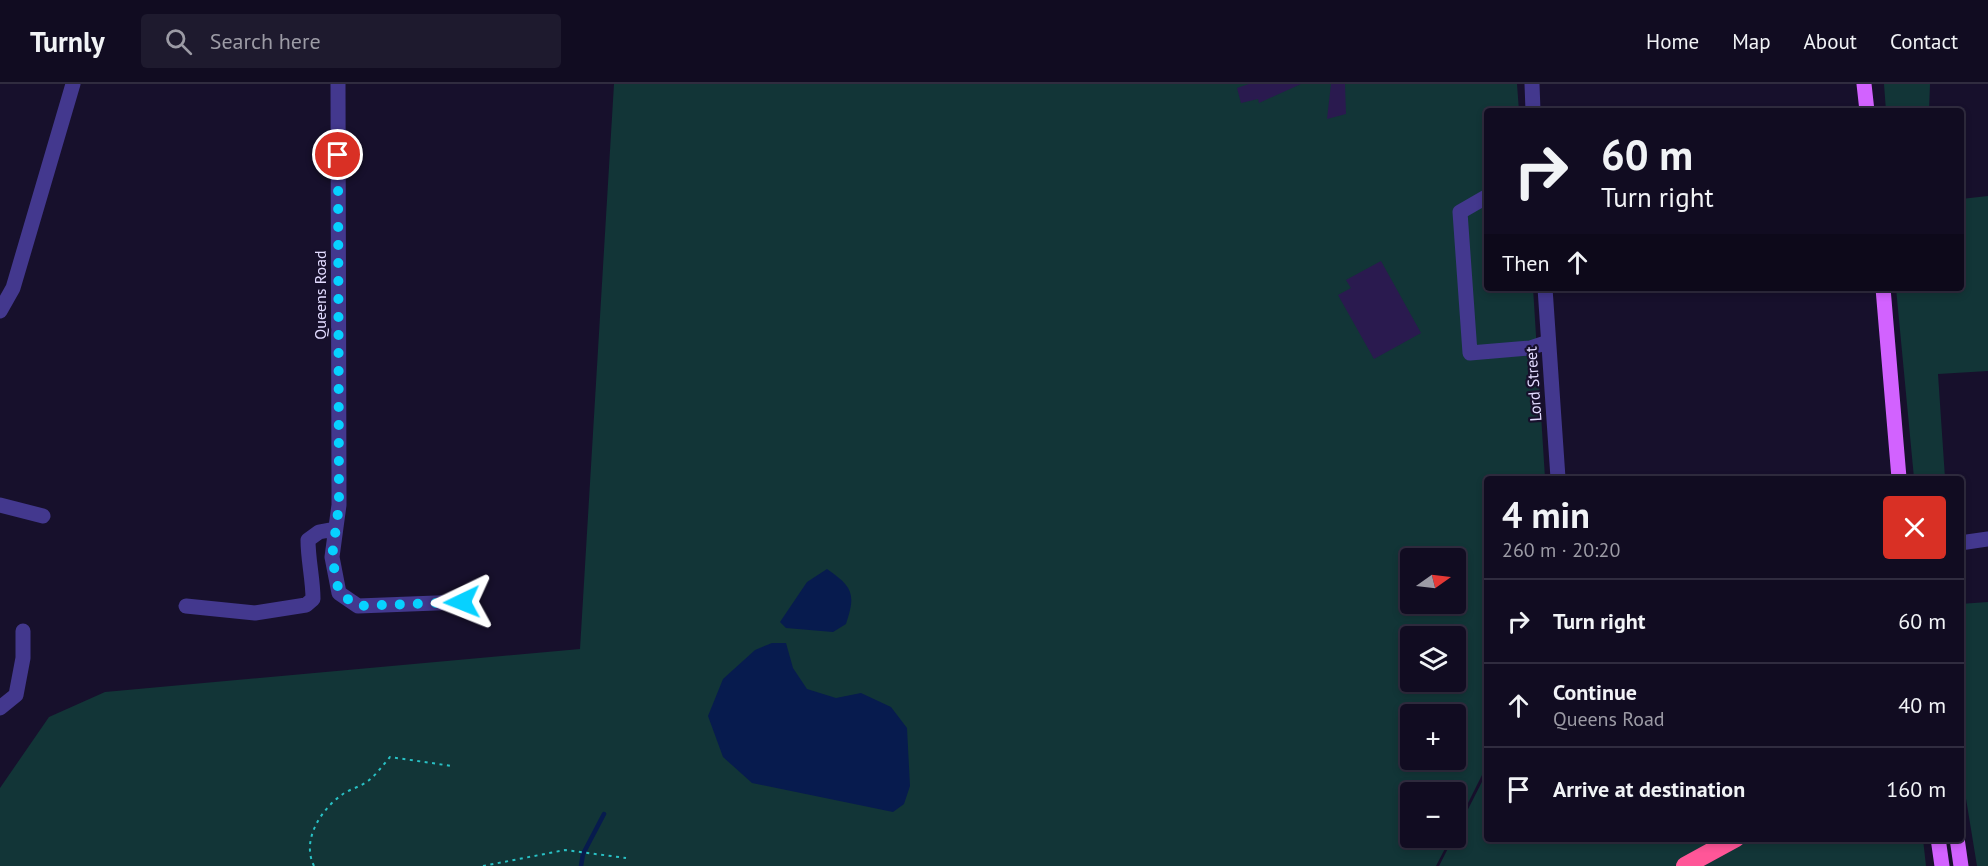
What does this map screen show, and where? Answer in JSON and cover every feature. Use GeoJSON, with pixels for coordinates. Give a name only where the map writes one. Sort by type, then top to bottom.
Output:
{"type":"FeatureCollection","features":[{"type":"Feature","properties":{"kind":"highway"},"geometry":{"type":"LineString","coordinates":[[1685,866],[1729,842]]}},
{"type":"Feature","properties":{"kind":"main road"},"geometry":{"type":"LineString","coordinates":[[1864,84],[1867,108]]}},
{"type":"Feature","properties":{"kind":"main road"},"geometry":{"type":"LineString","coordinates":[[1883,291],[1899,476]]}},
{"type":"Feature","properties":{"kind":"main road"},"geometry":{"type":"LineString","coordinates":[[1939,842],[1942,866]]}},
{"type":"Feature","properties":{"kind":"main road"},"geometry":{"type":"LineString","coordinates":[[1958,842],[1961,866]]}},
{"type":"Feature","properties":{"kind":"street"},"geometry":{"type":"LineString","coordinates":[[0,311],[13,288],[73,84]]}},
{"type":"Feature","properties":{"kind":"street","name":"Queens Road"},"geometry":{"type":"LineString","coordinates":[[338,84],[339,505],[332,557],[339,593],[358,606],[462,602]]}},
{"type":"Feature","properties":{"kind":"street"},"geometry":{"type":"LineString","coordinates":[[1532,84],[1533,108]]}},
{"type":"Feature","properties":{"kind":"street"},"geometry":{"type":"LineString","coordinates":[[1484,198],[1460,212],[1470,353],[1530,348],[1548,342]]}},
{"type":"Feature","properties":{"kind":"street","name":"Lord Street"},"geometry":{"type":"LineString","coordinates":[[1545,291],[1558,476]]}},
{"type":"Feature","properties":{"kind":"street"},"geometry":{"type":"LineString","coordinates":[[0,505],[43,516]]}},
{"type":"Feature","properties":{"kind":"street"},"geometry":{"type":"LineString","coordinates":[[186,606],[255,613],[306,605],[313,599],[308,540],[319,532],[335,529]]}},
{"type":"Feature","properties":{"kind":"street"},"geometry":{"type":"LineString","coordinates":[[1964,542],[1988,539]]}},
{"type":"Feature","properties":{"kind":"street"},"geometry":{"type":"LineString","coordinates":[[0,708],[16,695],[23,658],[23,632]]}},
{"type":"Feature","properties":{"kind":"path"},"geometry":{"type":"LineString","coordinates":[[314,866],[310,857],[313,832],[320,814],[343,794],[367,782],[390,757],[452,766]]}},
{"type":"Feature","properties":{"kind":"path"},"geometry":{"type":"LineString","coordinates":[[483,866],[574,850],[626,858]]}},
{"type":"Feature","properties":{"kind":"green space"},"geometry":{"type":"Polygon","coordinates":[[[614,84],[1517,84],[1519,108],[1484,108],[1484,291],[1533,291],[1545,476],[1484,476],[1484,771],[1466,807],[1466,782],[1400,782],[1400,848],[1445,848],[1436,866],[0,866],[0,788],[49,717],[105,692],[580,649],[614,84]]]}},
{"type":"Feature","properties":{"kind":"green space"},"geometry":{"type":"Polygon","coordinates":[[[1884,84],[1930,84],[1929,108],[1886,108],[1884,84]]]}},
{"type":"Feature","properties":{"kind":"green space"},"geometry":{"type":"Polygon","coordinates":[[[1988,196],[1988,371],[1938,374],[1945,476],[1914,476],[1896,291],[1964,291],[1964,199],[1988,196]]]}},
{"type":"Feature","properties":{"kind":"green space"},"geometry":{"type":"Polygon","coordinates":[[[1988,602],[1988,866],[1977,866],[1964,786],[1964,604],[1988,602]]]}},
{"type":"Feature","properties":{"kind":"green space"},"geometry":{"type":"Polygon","coordinates":[[[1484,778],[1484,842],[1923,842],[1926,866],[1439,866],[1448,848],[1466,848],[1466,813],[1484,778]]]}},
{"type":"Feature","properties":{"kind":"water"},"geometry":{"type":"Polygon","coordinates":[[[827,569],[847,586],[850,592],[851,605],[846,624],[833,632],[786,628],[780,622],[807,582],[827,569]]]}},
{"type":"Feature","properties":{"kind":"water"},"geometry":{"type":"Polygon","coordinates":[[[772,643],[786,643],[793,668],[807,689],[836,698],[861,693],[891,707],[907,728],[910,786],[904,804],[893,812],[752,783],[723,757],[708,716],[723,679],[755,650],[772,643]]]}},
{"type":"Feature","properties":{"kind":"building"},"geometry":{"type":"Polygon","coordinates":[[[1249,84],[1301,84],[1259,103],[1258,99],[1241,103],[1237,88],[1249,84]]]}},
{"type":"Feature","properties":{"kind":"building"},"geometry":{"type":"Polygon","coordinates":[[[1331,84],[1345,84],[1346,114],[1327,119],[1331,84]]]}},
{"type":"Feature","properties":{"kind":"building"},"geometry":{"type":"Polygon","coordinates":[[[1381,261],[1421,333],[1374,359],[1338,295],[1351,288],[1346,280],[1381,261]]]}},
{"type":"Feature","properties":{"kind":"waterway"},"geometry":{"type":"LineString","coordinates":[[581,866],[583,854],[604,814]]}},
{"type":"Feature","properties":{"kind":"route"},"geometry":{"type":"LineString","coordinates":[[338,155],[339,505],[332,557],[339,593],[358,606],[462,602]]}}]}
